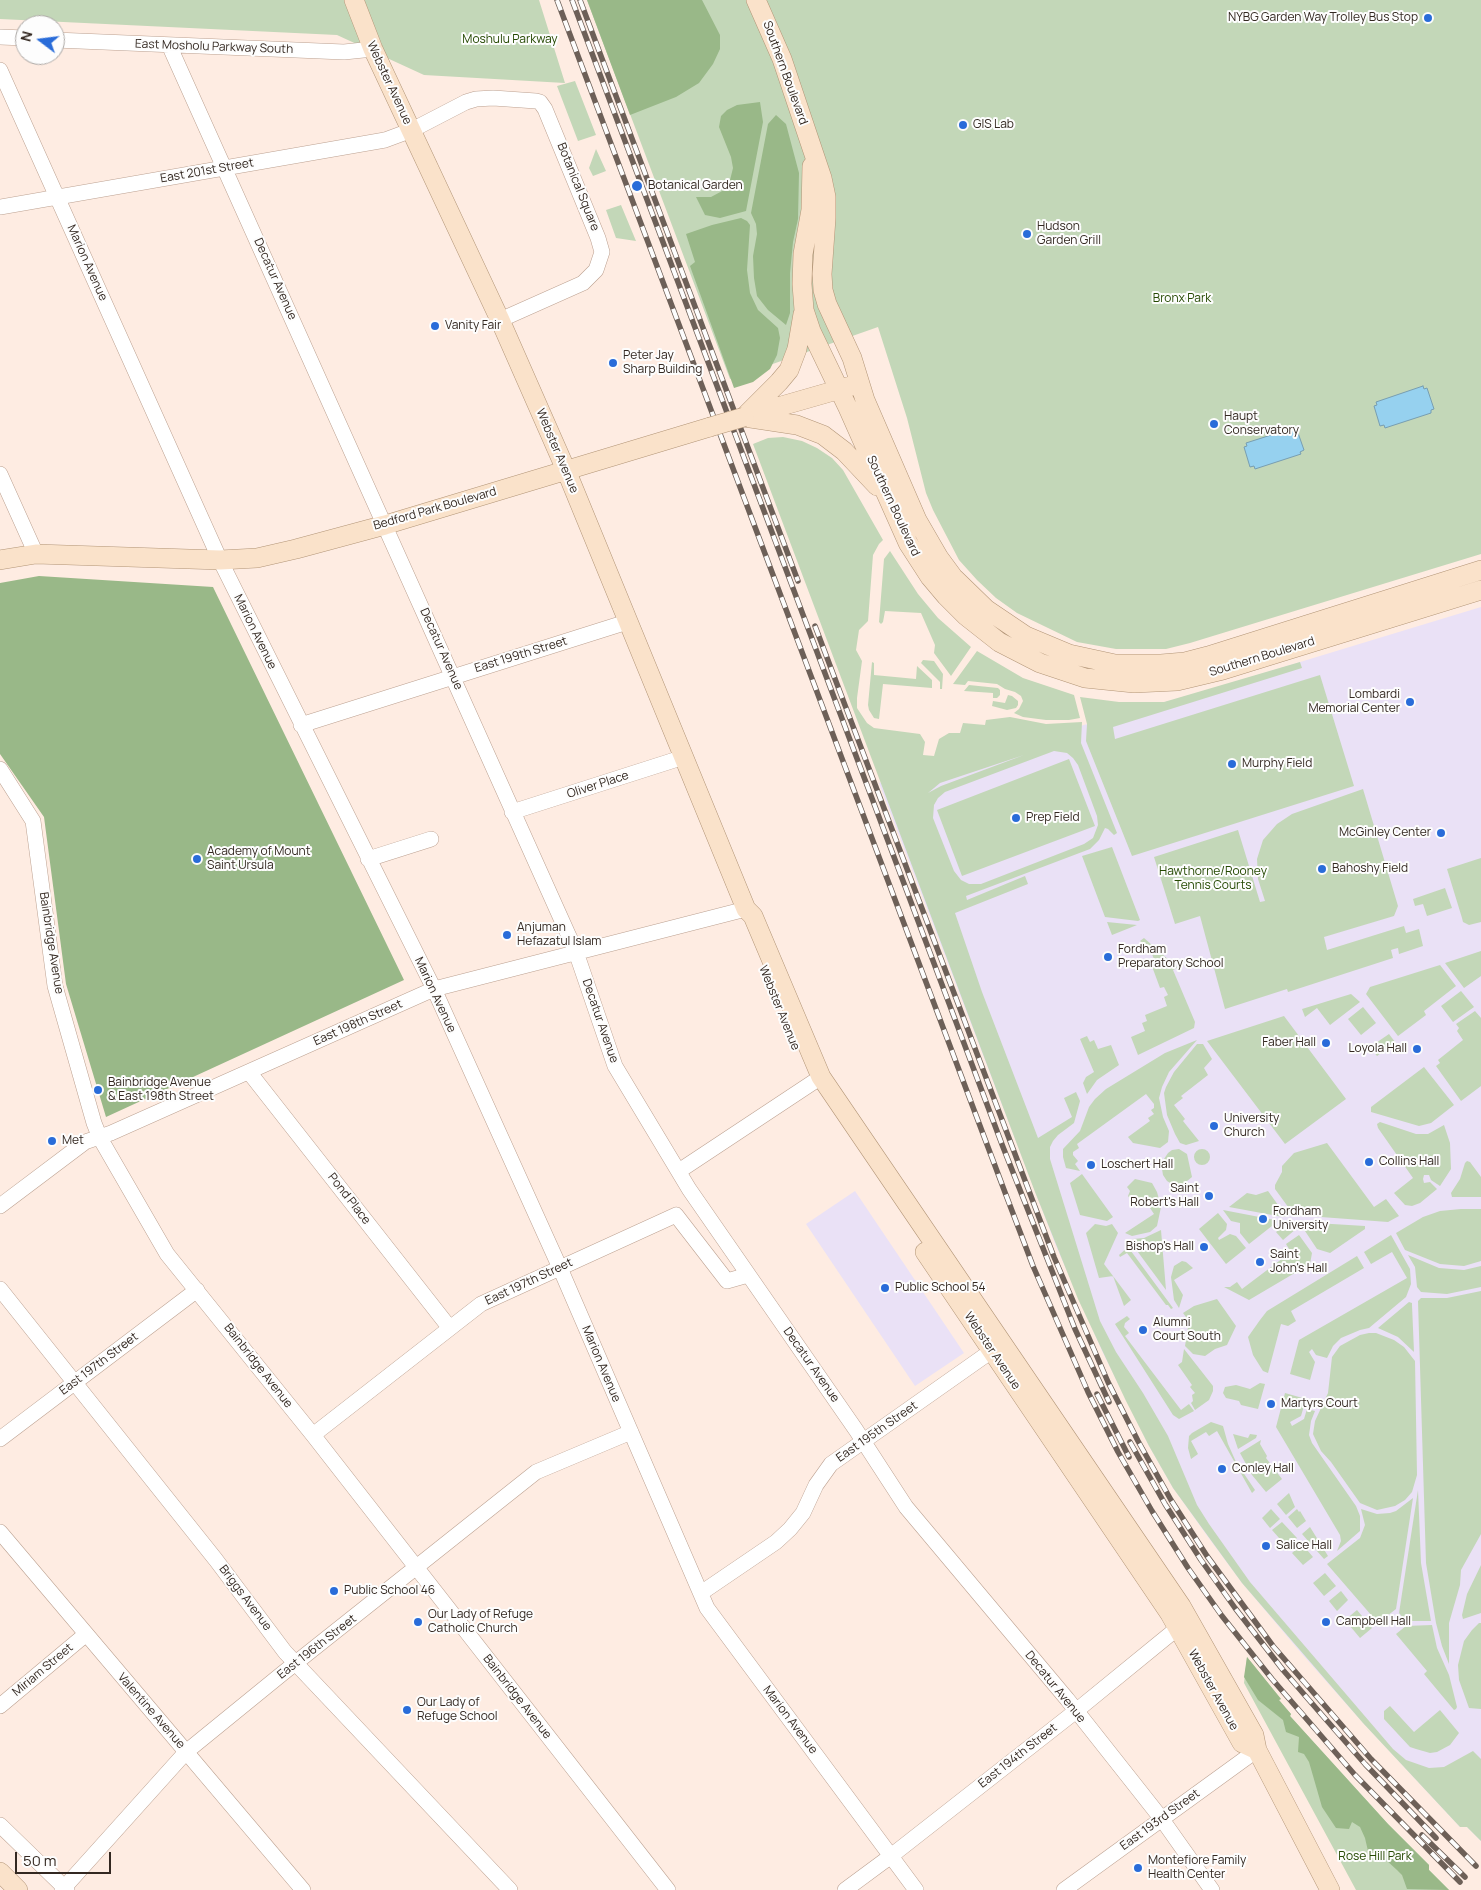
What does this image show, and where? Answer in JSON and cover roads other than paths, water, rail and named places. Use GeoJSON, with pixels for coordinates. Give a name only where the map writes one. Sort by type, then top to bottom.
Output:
{"type":"FeatureCollection","features":[{"type":"Feature","properties":{"kind":"main road","name":"Webster Avenue"},"geometry":{"type":"LineString","coordinates":[[354,0],[373,49],[500,320],[566,470],[746,909],[753,916],[816,1081],[873,1156],[997,1347],[1168,1584],[1183,1623],[1254,1734],[1257,1750],[1330,1890]]}},
{"type":"Feature","properties":{"kind":"main road","name":"Southern Boulevard"},"geometry":{"type":"LineString","coordinates":[[756,0],[782,59],[822,178],[826,197],[822,274],[825,297],[852,358],[865,400],[917,520],[939,558],[953,577],[986,609],[1026,636],[1069,654],[1092,660],[1122,664],[1161,664],[1185,662],[1481,570]]}},
{"type":"Feature","properties":{"kind":"main road","name":"Southern Boulevard"},"geometry":{"type":"LineString","coordinates":[[811,148],[811,210],[802,269],[804,310],[813,336],[908,543],[946,596],[966,616],[1000,642],[1018,653],[1085,678],[1134,684],[1155,683],[1200,676],[1481,590]]}},
{"type":"Feature","properties":{"kind":"main road"},"geometry":{"type":"LineString","coordinates":[[744,417],[780,382],[789,370],[797,349],[804,310]]}},
{"type":"Feature","properties":{"kind":"main road","name":"Bedford Park Boulevard"},"geometry":{"type":"LineString","coordinates":[[0,560],[36,554],[220,560],[257,558],[385,525],[859,383]]}},
{"type":"Feature","properties":{"kind":"main road"},"geometry":{"type":"LineString","coordinates":[[744,417],[797,425],[823,435],[844,451],[889,499]]}},
{"type":"Feature","properties":{"kind":"main road"},"geometry":{"type":"LineString","coordinates":[[0,1872],[18,1890]]}},
{"type":"Feature","properties":{"kind":"street"},"geometry":{"type":"LineString","coordinates":[[0,37],[15,38]]}},
{"type":"Feature","properties":{"kind":"street","name":"East Mosholu Parkway South"},"geometry":{"type":"LineString","coordinates":[[65,40],[344,52],[373,49]]}},
{"type":"Feature","properties":{"kind":"street","name":"Decatur Avenue"},"geometry":{"type":"LineString","coordinates":[[169,45],[226,168],[576,952],[615,1066],[689,1189],[856,1430],[862,1442],[906,1507],[1076,1711],[1161,1818],[1212,1890]]}},
{"type":"Feature","properties":{"kind":"street","name":"Marion Avenue"},"geometry":{"type":"LineString","coordinates":[[0,70],[220,560],[434,989],[560,1268],[707,1608],[916,1890]]}},
{"type":"Feature","properties":{"kind":"street","name":"East 201st Street"},"geometry":{"type":"LineString","coordinates":[[0,207],[385,140],[412,130],[466,102],[476,100],[493,98],[540,102]]}},
{"type":"Feature","properties":{"kind":"street","name":"Botanical Square"},"geometry":{"type":"LineString","coordinates":[[500,320],[578,285],[592,275],[599,264],[602,252],[601,245],[546,109],[540,102]]}},
{"type":"Feature","properties":{"kind":"street"},"geometry":{"type":"LineString","coordinates":[[0,474],[36,554]]}},
{"type":"Feature","properties":{"kind":"street","name":"East 199th Street"},"geometry":{"type":"LineString","coordinates":[[301,725],[627,622]]}},
{"type":"Feature","properties":{"kind":"street","name":"Oliver Place"},"geometry":{"type":"LineString","coordinates":[[512,812],[684,757]]}},
{"type":"Feature","properties":{"kind":"street","name":"Bainbridge Avenue"},"geometry":{"type":"LineString","coordinates":[[0,768],[33,821],[55,986],[94,1123],[100,1138],[167,1254],[313,1436],[668,1890]]}},
{"type":"Feature","properties":{"kind":"street"},"geometry":{"type":"LineString","coordinates":[[368,859],[430,838]]}},
{"type":"Feature","properties":{"kind":"street","name":"East 198th Street"},"geometry":{"type":"LineString","coordinates":[[0,1206],[85,1142],[100,1138],[434,989],[746,909]]}},
{"type":"Feature","properties":{"kind":"street","name":"Pond Place"},"geometry":{"type":"LineString","coordinates":[[249,1072],[450,1327]]}},
{"type":"Feature","properties":{"kind":"street"},"geometry":{"type":"LineString","coordinates":[[679,1171],[816,1081]]}},
{"type":"Feature","properties":{"kind":"street","name":"East 197th Street"},"geometry":{"type":"LineString","coordinates":[[313,1436],[481,1304],[676,1215],[727,1281],[748,1275]]}},
{"type":"Feature","properties":{"kind":"street","name":"Briggs Avenue"},"geometry":{"type":"LineString","coordinates":[[0,1289],[216,1560],[285,1652],[510,1890]]}},
{"type":"Feature","properties":{"kind":"street","name":"East 197th Street"},"geometry":{"type":"LineString","coordinates":[[0,1439],[197,1290]]}},
{"type":"Feature","properties":{"kind":"street","name":"East 195th Street"},"geometry":{"type":"LineString","coordinates":[[701,1593],[776,1542],[804,1513],[816,1486],[831,1464],[997,1347]]}},
{"type":"Feature","properties":{"kind":"street","name":"East 196th Street"},"geometry":{"type":"LineString","coordinates":[[64,1889],[186,1752],[536,1472],[631,1432]]}},
{"type":"Feature","properties":{"kind":"street","name":"Valentine Avenue"},"geometry":{"type":"LineString","coordinates":[[0,1532],[303,1890]]}},
{"type":"Feature","properties":{"kind":"street","name":"East 194th Street"},"geometry":{"type":"LineString","coordinates":[[845,1890],[1076,1711],[1183,1623]]}},
{"type":"Feature","properties":{"kind":"street","name":"Miriam Street"},"geometry":{"type":"LineString","coordinates":[[0,1706],[85,1634]]}},
{"type":"Feature","properties":{"kind":"street","name":"East 193rd Street"},"geometry":{"type":"LineString","coordinates":[[1064,1890],[1257,1750]]}},
{"type":"Feature","properties":{"kind":"street"},"geometry":{"type":"LineString","coordinates":[[0,1825],[64,1889]]}},
{"type":"Feature","properties":{"kind":"water"},"geometry":{"type":"Polygon","coordinates":[[[1423,386],[1424,389],[1427,388],[1434,409],[1431,410],[1431,413],[1385,428],[1384,425],[1380,426],[1374,406],[1377,405],[1376,402],[1423,386]]]}},
{"type":"Feature","properties":{"kind":"water"},"geometry":{"type":"Polygon","coordinates":[[[1293,428],[1294,431],[1297,430],[1304,450],[1300,452],[1301,454],[1255,469],[1254,466],[1250,467],[1244,447],[1247,446],[1246,443],[1293,428]]]}},
{"type":"Feature","properties":{"kind":"railway"},"geometry":{"type":"LineString","coordinates":[[557,0],[1033,1266],[1088,1392],[1118,1452],[1152,1511],[1188,1568],[1222,1616],[1272,1679],[1355,1775],[1460,1882]]}},
{"type":"Feature","properties":{"kind":"railway"},"geometry":{"type":"LineString","coordinates":[[572,0],[1003,1147],[1075,1329],[1109,1402]]}},
{"type":"Feature","properties":{"kind":"railway"},"geometry":{"type":"LineString","coordinates":[[580,0],[798,581]]}},
{"type":"Feature","properties":{"kind":"railway"},"geometry":{"type":"LineString","coordinates":[[815,626],[1054,1257],[1108,1382],[1138,1441],[1171,1500],[1207,1556],[1273,1646],[1371,1759],[1476,1866]]}},
{"type":"Feature","properties":{"kind":"railway"},"geometry":{"type":"LineString","coordinates":[[1097,1394],[1129,1457]]}},
{"type":"Feature","properties":{"kind":"railway"},"geometry":{"type":"LineString","coordinates":[[1130,1442],[1165,1504],[1235,1608],[1283,1670],[1322,1715],[1365,1764],[1436,1838]]}},
{"type":"Feature","properties":{"kind":"railway"},"geometry":{"type":"LineString","coordinates":[[1422,1835],[1465,1877]]}},
{"type":"Feature","properties":{"kind":"place","name":"NYBG Garden Way Trolley Bus Stop"},"geometry":{"type":"Point","coordinates":[1428,18]}},
{"type":"Feature","properties":{"kind":"place","name":"GIS Lab"},"geometry":{"type":"Point","coordinates":[963,125]}},
{"type":"Feature","properties":{"kind":"place","name":"Botanical Garden"},"geometry":{"type":"Point","coordinates":[637,186]}},
{"type":"Feature","properties":{"kind":"place","name":"Hudson Garden Grill"},"geometry":{"type":"Point","coordinates":[1027,234]}},
{"type":"Feature","properties":{"kind":"place","name":"Vanity Fair"},"geometry":{"type":"Point","coordinates":[435,326]}},
{"type":"Feature","properties":{"kind":"place","name":"Peter Jay Sharp Building"},"geometry":{"type":"Point","coordinates":[613,363]}},
{"type":"Feature","properties":{"kind":"place","name":"Haupt Conservatory"},"geometry":{"type":"Point","coordinates":[1214,424]}},
{"type":"Feature","properties":{"kind":"place","name":"Lombardi Memorial Center"},"geometry":{"type":"Point","coordinates":[1410,702]}},
{"type":"Feature","properties":{"kind":"place","name":"Murphy Field"},"geometry":{"type":"Point","coordinates":[1232,764]}},
{"type":"Feature","properties":{"kind":"place","name":"Prep Field"},"geometry":{"type":"Point","coordinates":[1016,818]}},
{"type":"Feature","properties":{"kind":"place","name":"McGinley Center"},"geometry":{"type":"Point","coordinates":[1441,833]}},
{"type":"Feature","properties":{"kind":"place","name":"Academy of Mount Saint Ursula"},"geometry":{"type":"Point","coordinates":[197,859]}},
{"type":"Feature","properties":{"kind":"place","name":"Bahoshy Field"},"geometry":{"type":"Point","coordinates":[1322,869]}},
{"type":"Feature","properties":{"kind":"place","name":"Anjuman Hefazatul Islam"},"geometry":{"type":"Point","coordinates":[507,935]}},
{"type":"Feature","properties":{"kind":"place","name":"Fordham Preparatory School"},"geometry":{"type":"Point","coordinates":[1108,957]}},
{"type":"Feature","properties":{"kind":"place","name":"Faber Hall"},"geometry":{"type":"Point","coordinates":[1326,1043]}},
{"type":"Feature","properties":{"kind":"place","name":"Loyola Hall"},"geometry":{"type":"Point","coordinates":[1417,1049]}},
{"type":"Feature","properties":{"kind":"place","name":"Bainbridge Avenue & East 198th Street"},"geometry":{"type":"Point","coordinates":[98,1090]}},
{"type":"Feature","properties":{"kind":"place","name":"University Church"},"geometry":{"type":"Point","coordinates":[1214,1126]}},
{"type":"Feature","properties":{"kind":"place","name":"Met"},"geometry":{"type":"Point","coordinates":[52,1141]}},
{"type":"Feature","properties":{"kind":"place","name":"Collins Hall"},"geometry":{"type":"Point","coordinates":[1369,1162]}},
{"type":"Feature","properties":{"kind":"place","name":"Loschert Hall"},"geometry":{"type":"Point","coordinates":[1091,1165]}},
{"type":"Feature","properties":{"kind":"place","name":"Saint Robert's Hall"},"geometry":{"type":"Point","coordinates":[1209,1196]}},
{"type":"Feature","properties":{"kind":"place","name":"Fordham University"},"geometry":{"type":"Point","coordinates":[1263,1219]}},
{"type":"Feature","properties":{"kind":"place","name":"Bishop's Hall"},"geometry":{"type":"Point","coordinates":[1204,1247]}},
{"type":"Feature","properties":{"kind":"place","name":"Saint John's Hall"},"geometry":{"type":"Point","coordinates":[1260,1262]}},
{"type":"Feature","properties":{"kind":"place","name":"Public School 54"},"geometry":{"type":"Point","coordinates":[885,1288]}},
{"type":"Feature","properties":{"kind":"place","name":"Alumni Court South"},"geometry":{"type":"Point","coordinates":[1143,1330]}},
{"type":"Feature","properties":{"kind":"place","name":"Martyrs Court"},"geometry":{"type":"Point","coordinates":[1271,1404]}},
{"type":"Feature","properties":{"kind":"place","name":"Conley Hall"},"geometry":{"type":"Point","coordinates":[1222,1469]}},
{"type":"Feature","properties":{"kind":"place","name":"Salice Hall"},"geometry":{"type":"Point","coordinates":[1266,1546]}},
{"type":"Feature","properties":{"kind":"place","name":"Public School 46"},"geometry":{"type":"Point","coordinates":[334,1591]}},
{"type":"Feature","properties":{"kind":"place","name":"Our Lady of Refuge Catholic Church"},"geometry":{"type":"Point","coordinates":[418,1622]}},
{"type":"Feature","properties":{"kind":"place","name":"Campbell Hall"},"geometry":{"type":"Point","coordinates":[1326,1622]}},
{"type":"Feature","properties":{"kind":"place","name":"Our Lady of Refuge School"},"geometry":{"type":"Point","coordinates":[407,1710]}},
{"type":"Feature","properties":{"kind":"place","name":"Montefiore Family Health Center"},"geometry":{"type":"Point","coordinates":[1138,1868]}},
{"type":"Feature","properties":{"kind":"park label","name":"Moshulu Parkway"},"geometry":{"type":"Point","coordinates":[510,40]}},
{"type":"Feature","properties":{"kind":"park label","name":"Bronx Park"},"geometry":{"type":"Point","coordinates":[1182,299]}},
{"type":"Feature","properties":{"kind":"park label","name":"Hawthorne/Rooney Tennis Courts"},"geometry":{"type":"Point","coordinates":[1213,879]}},
{"type":"Feature","properties":{"kind":"park label","name":"Rose Hill Park"},"geometry":{"type":"Point","coordinates":[1375,1857]}}]}
